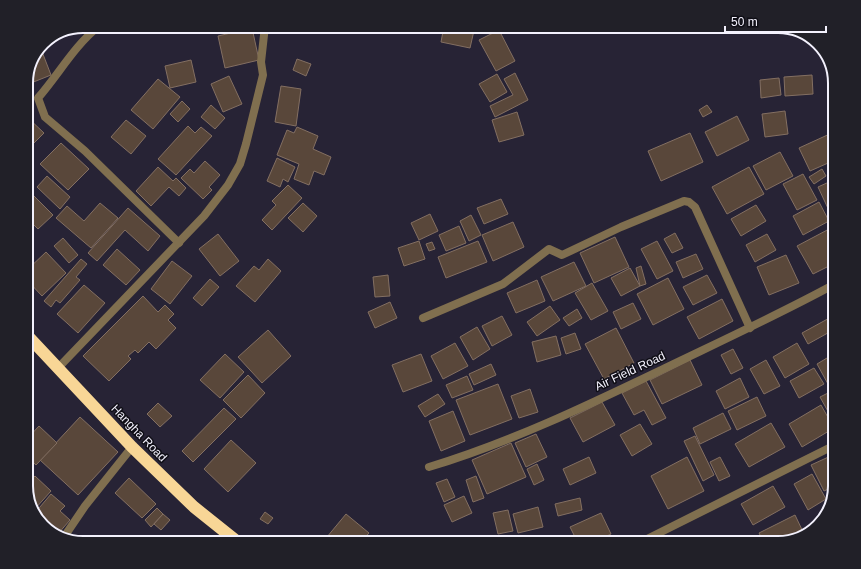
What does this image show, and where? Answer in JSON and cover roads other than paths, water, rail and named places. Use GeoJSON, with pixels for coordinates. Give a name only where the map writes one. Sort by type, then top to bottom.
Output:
{"type":"FeatureCollection","features":[{"type":"Feature","properties":{"kind":"highway","name":"Hangha Road"},"geometry":{"type":"LineString","coordinates":[[33,341],[132,447],[194,507],[230,536]]}},
{"type":"Feature","properties":{"kind":"street"},"geometry":{"type":"LineString","coordinates":[[89,33],[68,58],[38,98],[45,117],[85,150],[179,243]]}},
{"type":"Feature","properties":{"kind":"street"},"geometry":{"type":"LineString","coordinates":[[58,368],[179,243],[204,216],[228,185],[240,164],[263,75],[261,62],[264,33]]}},
{"type":"Feature","properties":{"kind":"street"},"geometry":{"type":"LineString","coordinates":[[423,318],[502,284],[549,249],[562,255],[621,227],[684,201],[690,202],[695,207],[750,328]]}},
{"type":"Feature","properties":{"kind":"street","name":"Air Field Road"},"geometry":{"type":"LineString","coordinates":[[429,467],[489,447],[562,416],[750,328],[828,288]]}},
{"type":"Feature","properties":{"kind":"street"},"geometry":{"type":"LineString","coordinates":[[67,533],[85,506],[132,447]]}},
{"type":"Feature","properties":{"kind":"street"},"geometry":{"type":"LineString","coordinates":[[652,536],[828,449]]}}]}
